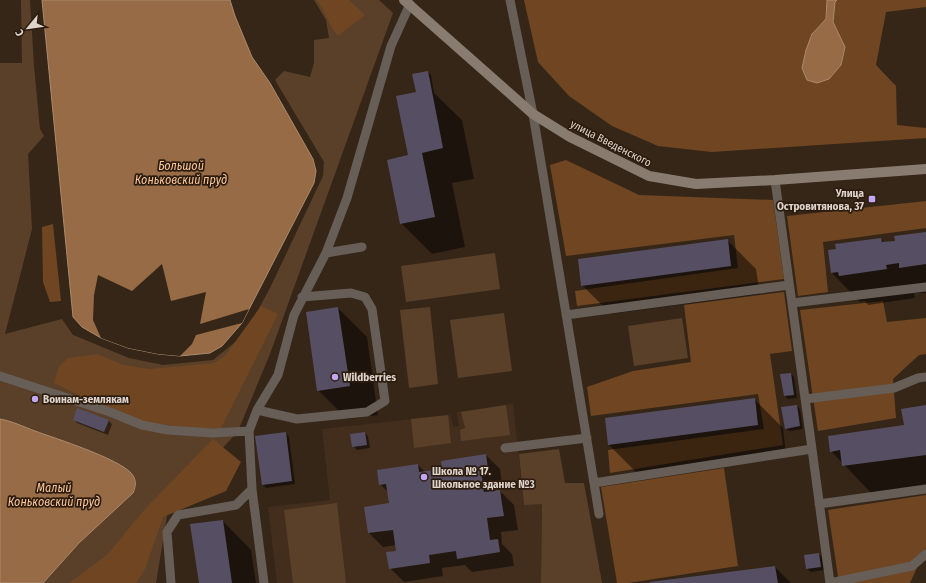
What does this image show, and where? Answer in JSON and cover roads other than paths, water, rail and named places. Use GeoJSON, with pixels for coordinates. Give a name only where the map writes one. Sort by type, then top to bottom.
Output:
{"type":"FeatureCollection","features":[{"type":"Feature","properties":{"kind":"street","name":"улица Введенского"},"geometry":{"type":"LineString","coordinates":[[407,2],[533,114],[570,137],[649,176],[696,184],[926,169]]}},
{"type":"Feature","properties":{"kind":"lane"},"geometry":{"type":"LineString","coordinates":[[510,0],[533,114],[599,514]]}},
{"type":"Feature","properties":{"kind":"lane"},"geometry":{"type":"LineString","coordinates":[[264,583],[252,489],[249,431],[257,410],[278,375],[294,315],[326,253],[347,198],[392,46],[407,2]]}},
{"type":"Feature","properties":{"kind":"lane"},"geometry":{"type":"LineString","coordinates":[[775,180],[830,583],[912,566],[926,554]]}},
{"type":"Feature","properties":{"kind":"lane"},"geometry":{"type":"LineString","coordinates":[[326,253],[362,247]]}},
{"type":"Feature","properties":{"kind":"lane"},"geometry":{"type":"LineString","coordinates":[[566,315],[790,285]]}},
{"type":"Feature","properties":{"kind":"lane"},"geometry":{"type":"LineString","coordinates":[[792,303],[926,287]]}},
{"type":"Feature","properties":{"kind":"lane"},"geometry":{"type":"LineString","coordinates":[[257,410],[297,419],[368,412],[385,401],[372,309],[365,297],[351,293],[302,297]]}},
{"type":"Feature","properties":{"kind":"lane"},"geometry":{"type":"LineString","coordinates":[[0,376],[110,412],[142,425],[168,430],[213,433],[249,431]]}},
{"type":"Feature","properties":{"kind":"lane"},"geometry":{"type":"LineString","coordinates":[[805,399],[894,388],[926,376]]}},
{"type":"Feature","properties":{"kind":"lane"},"geometry":{"type":"LineString","coordinates":[[505,448],[587,438]]}},
{"type":"Feature","properties":{"kind":"lane"},"geometry":{"type":"LineString","coordinates":[[594,483],[812,449]]}},
{"type":"Feature","properties":{"kind":"lane"},"geometry":{"type":"LineString","coordinates":[[171,583],[167,532],[178,515],[236,505],[252,489]]}},
{"type":"Feature","properties":{"kind":"lane"},"geometry":{"type":"LineString","coordinates":[[819,504],[926,489]]}},
{"type":"Feature","properties":{"kind":"water","name":"Большой Коньковский пруд"},"geometry":{"type":"Polygon","coordinates":[[[42,0],[230,0],[252,57],[270,83],[313,159],[316,171],[314,183],[242,323],[222,346],[210,353],[180,356],[158,354],[128,348],[101,338],[82,327],[73,317],[42,0]]]}},
{"type":"Feature","properties":{"kind":"water"},"geometry":{"type":"Polygon","coordinates":[[[827,0],[837,0],[835,2],[833,22],[845,47],[841,65],[829,79],[817,83],[807,80],[802,68],[806,50],[812,34],[826,19],[827,0]]]}},
{"type":"Feature","properties":{"kind":"water","name":"Малый Коньковский пруд"},"geometry":{"type":"Polygon","coordinates":[[[0,419],[100,455],[124,467],[131,473],[135,481],[133,493],[79,543],[43,583],[0,583],[0,419]]]}},
{"type":"Feature","properties":{"kind":"place","name":"Улица Островитянова, 37"},"geometry":{"type":"Point","coordinates":[872,199]}},
{"type":"Feature","properties":{"kind":"place","name":"Wildberries"},"geometry":{"type":"Point","coordinates":[335,377]}},
{"type":"Feature","properties":{"kind":"place","name":"Воинам-землякам"},"geometry":{"type":"Point","coordinates":[35,399]}},
{"type":"Feature","properties":{"kind":"place","name":"Школа № 17. Школьное здание №3"},"geometry":{"type":"Point","coordinates":[424,477]}}]}
